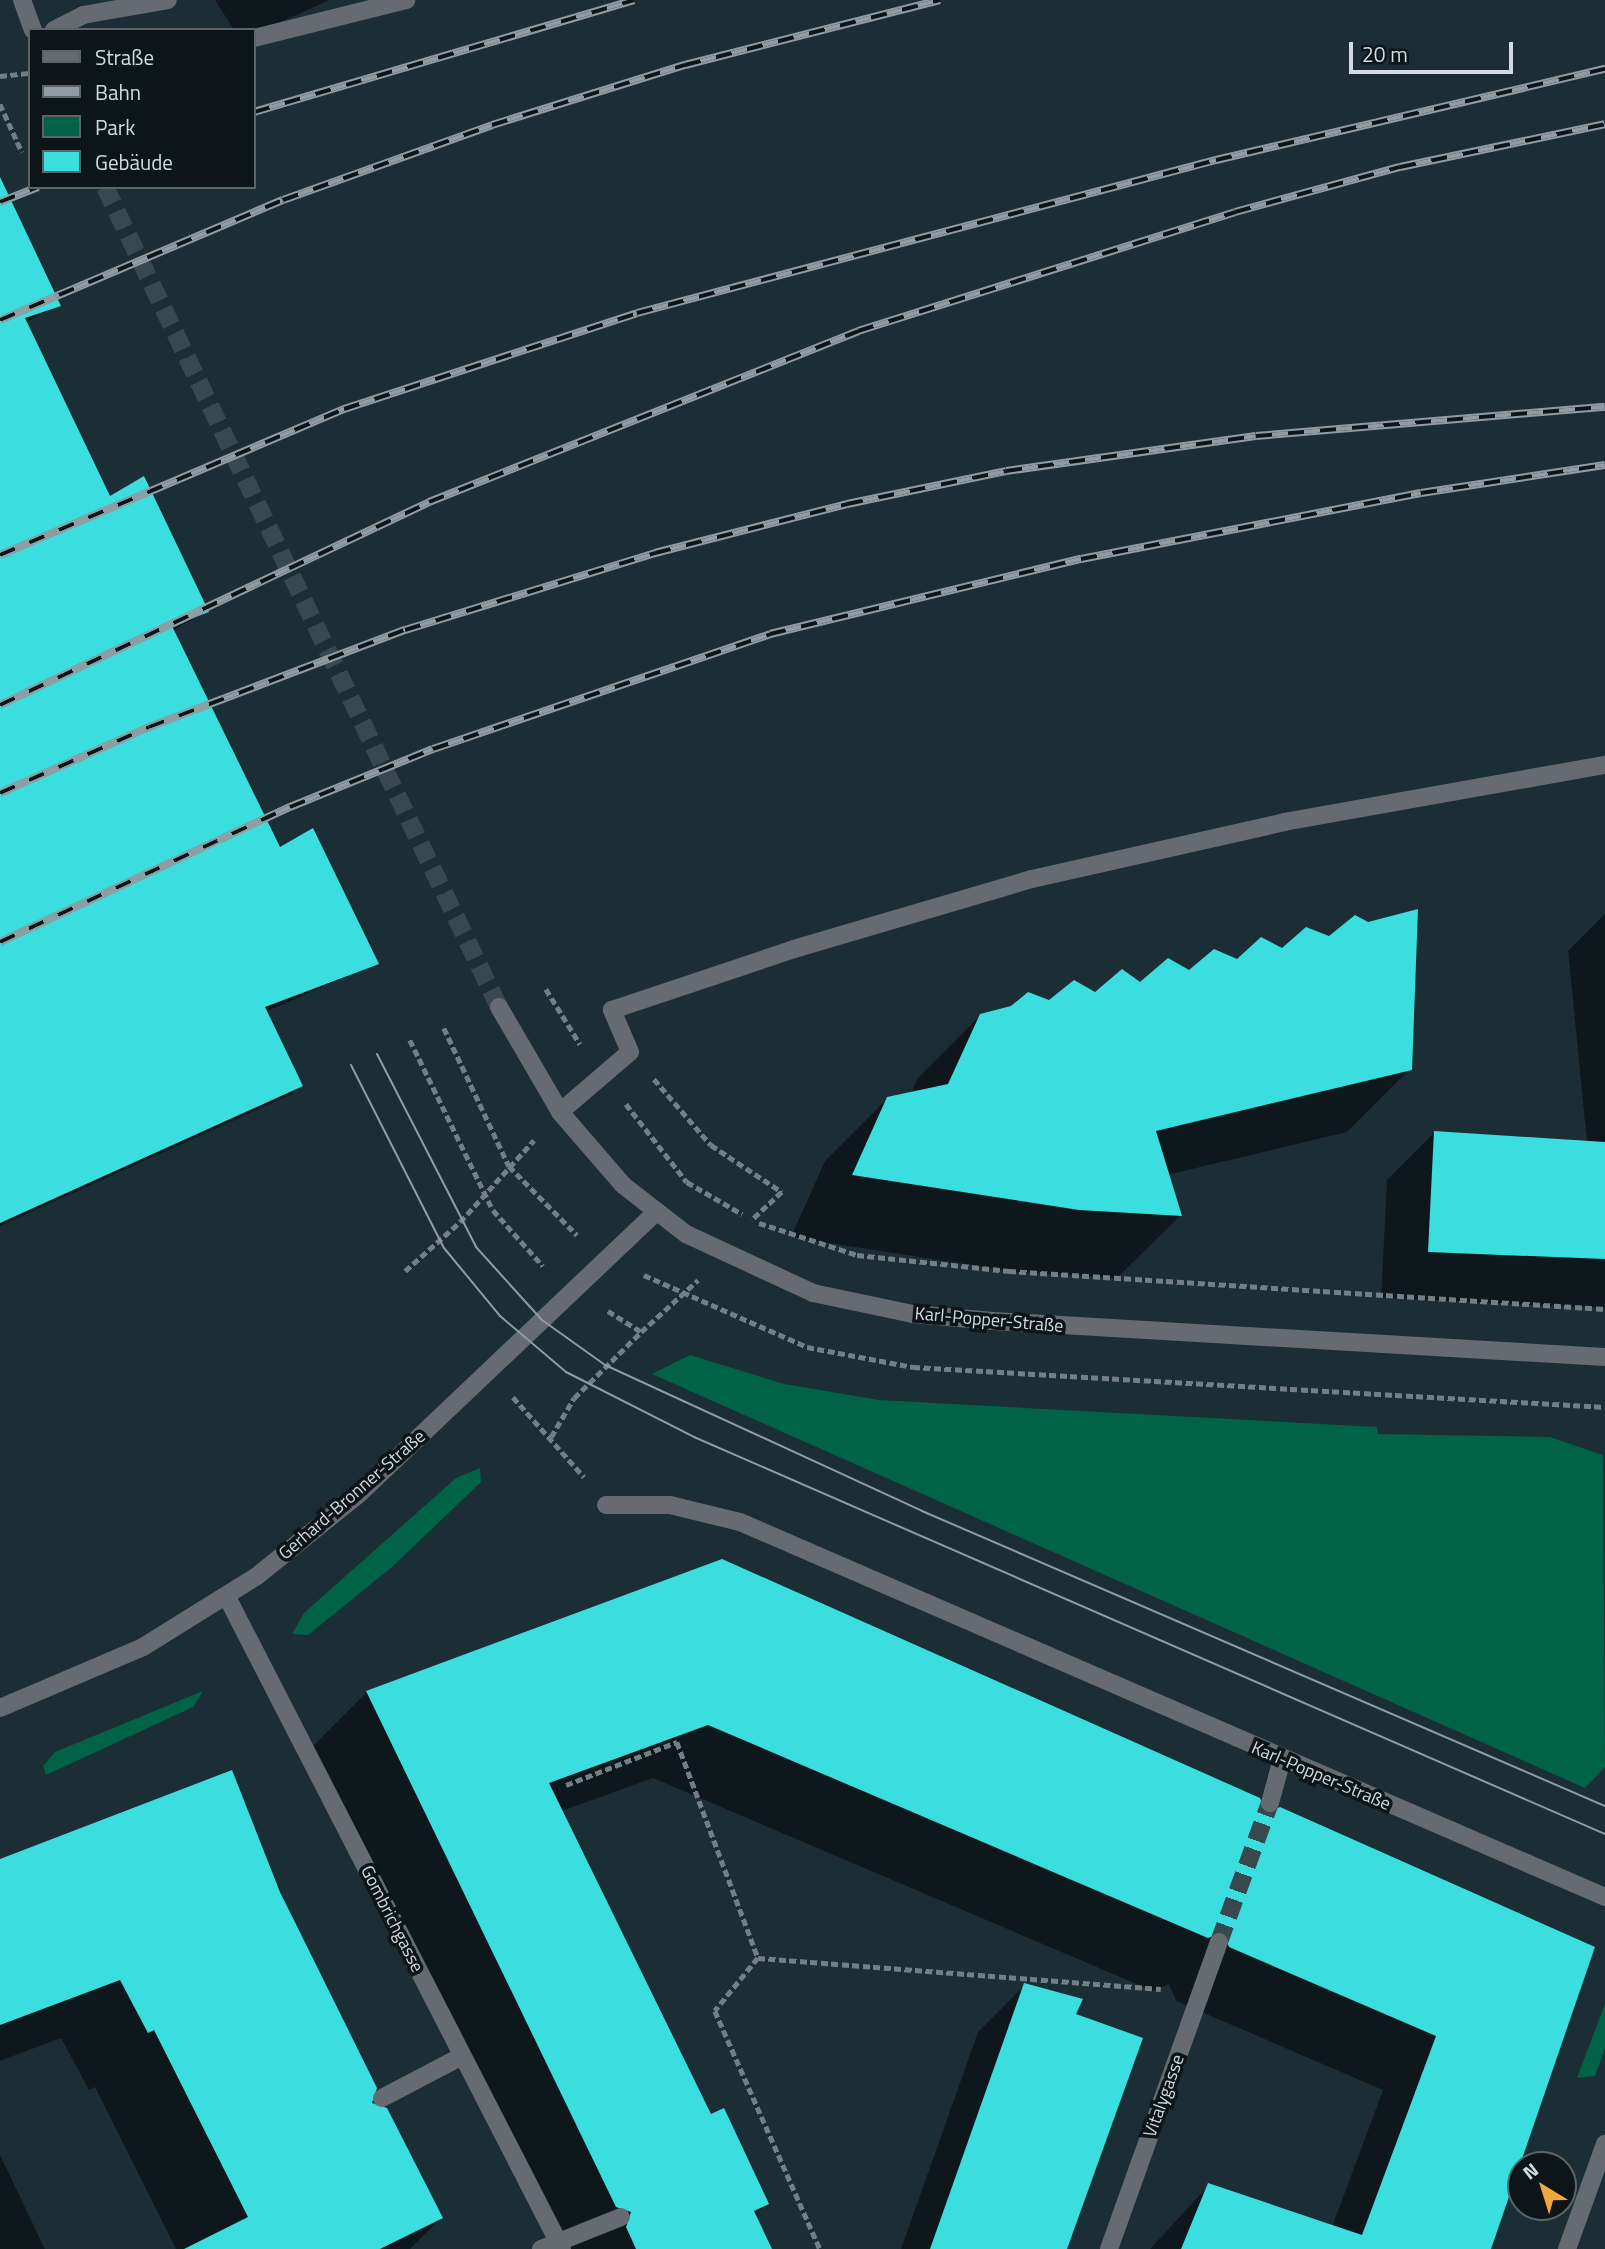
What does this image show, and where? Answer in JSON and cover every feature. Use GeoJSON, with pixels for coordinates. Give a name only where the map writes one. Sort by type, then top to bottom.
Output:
{"type":"FeatureCollection","features":[{"type":"Feature","properties":{"kind":"street"},"geometry":{"type":"LineString","coordinates":[[22,0],[32,28]]}},
{"type":"Feature","properties":{"kind":"street"},"geometry":{"type":"LineString","coordinates":[[58,28],[83,15],[168,0]]}},
{"type":"Feature","properties":{"kind":"street"},"geometry":{"type":"LineString","coordinates":[[256,38],[406,0]]}},
{"type":"Feature","properties":{"kind":"street"},"geometry":{"type":"LineString","coordinates":[[561,1112],[630,1052],[612,1010],[794,949],[1032,879],[1257,828],[1605,765]]}},
{"type":"Feature","properties":{"kind":"street","name":"Karl-Popper-Straße"},"geometry":{"type":"LineString","coordinates":[[499,1007],[561,1112],[594,1157],[656,1212],[761,1273],[849,1302],[913,1314],[1605,1357]]}},
{"type":"Feature","properties":{"kind":"street","name":"Gerhard-Bronner-Straße"},"geometry":{"type":"LineString","coordinates":[[0,1708],[94,1671],[227,1597],[359,1494],[656,1212]]}},
{"type":"Feature","properties":{"kind":"street","name":"Karl-Popper-Straße"},"geometry":{"type":"LineString","coordinates":[[606,1505],[670,1505],[740,1522],[1605,1897]]}},
{"type":"Feature","properties":{"kind":"street","name":"Gombrichgasse"},"geometry":{"type":"LineString","coordinates":[[227,1597],[560,2245]]}},
{"type":"Feature","properties":{"kind":"street"},"geometry":{"type":"LineString","coordinates":[[1270,1802],[1282,1759]]}},
{"type":"Feature","properties":{"kind":"street","name":"Vitalygasse"},"geometry":{"type":"LineString","coordinates":[[1109,2249],[1219,1942]]}},
{"type":"Feature","properties":{"kind":"street"},"geometry":{"type":"LineString","coordinates":[[382,2098],[462,2056]]}},
{"type":"Feature","properties":{"kind":"street"},"geometry":{"type":"LineString","coordinates":[[1567,2249],[1605,2144]]}},
{"type":"Feature","properties":{"kind":"street"},"geometry":{"type":"LineString","coordinates":[[541,2249],[560,2245],[621,2217]]}},
{"type":"Feature","properties":{"kind":"path"},"geometry":{"type":"LineString","coordinates":[[0,76],[28,73]]}},
{"type":"Feature","properties":{"kind":"path"},"geometry":{"type":"LineString","coordinates":[[0,104],[22,152]]}},
{"type":"Feature","properties":{"kind":"path"},"geometry":{"type":"LineString","coordinates":[[444,1028],[509,1166],[555,1220],[608,1258]]}},
{"type":"Feature","properties":{"kind":"path"},"geometry":{"type":"LineString","coordinates":[[410,1040],[484,1195],[527,1255]]}},
{"type":"Feature","properties":{"kind":"path"},"geometry":{"type":"LineString","coordinates":[[405,1271],[484,1195],[561,1112]]}},
{"type":"Feature","properties":{"kind":"path"},"geometry":{"type":"LineString","coordinates":[[687,1182],[752,1220],[857,1255],[1009,1271],[1605,1309]]}},
{"type":"Feature","properties":{"kind":"path"},"geometry":{"type":"LineString","coordinates":[[551,1437],[574,1398],[641,1332]]}},
{"type":"Feature","properties":{"kind":"path"},"geometry":{"type":"LineString","coordinates":[[526,1410],[606,1505]]}},
{"type":"Feature","properties":{"kind":"path"},"geometry":{"type":"LineString","coordinates":[[566,1785],[677,1742],[758,1958]]}},
{"type":"Feature","properties":{"kind":"path"},"geometry":{"type":"LineString","coordinates":[[758,1958],[1201,1993]]}},
{"type":"Feature","properties":{"kind":"path"},"geometry":{"type":"LineString","coordinates":[[758,1958],[715,2011],[820,2249]]}},
{"type":"Feature","properties":{"kind":"green space"},"geometry":{"type":"Polygon","coordinates":[[[690,1355],[784,1384],[879,1400],[1377,1427],[1378,1434],[1550,1437],[1603,1455],[1605,1767],[1585,1788],[652,1374],[690,1355]]]}},
{"type":"Feature","properties":{"kind":"green space"},"geometry":{"type":"Polygon","coordinates":[[[480,1468],[481,1482],[392,1567],[308,1635],[292,1634],[304,1613],[456,1478],[480,1468]]]}},
{"type":"Feature","properties":{"kind":"green space"},"geometry":{"type":"Polygon","coordinates":[[[203,1691],[193,1707],[46,1775],[43,1766],[55,1752],[203,1691]]]}},
{"type":"Feature","properties":{"kind":"green space"},"geometry":{"type":"Polygon","coordinates":[[[1605,2004],[1605,2048],[1595,2076],[1577,2078],[1605,2004]]]}},
{"type":"Feature","properties":{"kind":"building"},"geometry":{"type":"Polygon","coordinates":[[[0,177],[61,306],[25,318],[110,496],[144,476],[209,612],[172,626],[280,847],[313,828],[379,964],[265,1007],[303,1086],[0,1223],[0,177]]]}},
{"type":"Feature","properties":{"kind":"building"},"geometry":{"type":"Polygon","coordinates":[[[1418,909],[1412,1070],[1156,1131],[1182,1216],[1079,1210],[852,1175],[887,1097],[948,1084],[980,1014],[1011,1006],[1028,992],[1049,1000],[1074,980],[1095,992],[1122,969],[1140,982],[1168,958],[1189,970],[1214,949],[1237,959],[1261,937],[1282,948],[1306,927],[1329,936],[1355,915],[1368,922],[1418,909]]]}},
{"type":"Feature","properties":{"kind":"building"},"geometry":{"type":"Polygon","coordinates":[[[1434,1131],[1605,1142],[1605,1259],[1428,1252],[1434,1131]]]}},
{"type":"Feature","properties":{"kind":"building"},"geometry":{"type":"Polygon","coordinates":[[[722,1559],[1260,1798],[1266,1814],[1280,1807],[1595,1947],[1525,2151],[1507,2151],[1507,2203],[1491,2249],[1181,2249],[1208,2183],[1362,2235],[1436,2036],[1229,1947],[1223,1932],[1208,1938],[708,1725],[549,1783],[711,2114],[724,2108],[769,2204],[754,2211],[772,2249],[636,2249],[626,2227],[631,2212],[616,2207],[366,1691],[722,1559]]]}},
{"type":"Feature","properties":{"kind":"building"},"geometry":{"type":"Polygon","coordinates":[[[232,1770],[280,1892],[377,2088],[372,2103],[387,2108],[443,2218],[380,2249],[184,2249],[248,2217],[154,2030],[148,2033],[120,1980],[0,2025],[0,1859],[232,1770]]]}},
{"type":"Feature","properties":{"kind":"building"},"geometry":{"type":"Polygon","coordinates":[[[1024,1983],[1083,1999],[1076,2014],[1143,2038],[1067,2249],[930,2249],[1024,1983]]]}},
{"type":"Feature","properties":{"kind":"tunnel"},"geometry":{"type":"LineString","coordinates":[[106,189],[499,1007]]}},
{"type":"Feature","properties":{"kind":"tunnel"},"geometry":{"type":"LineString","coordinates":[[1219,1942],[1270,1803]]}},
{"type":"Feature","properties":{"kind":"tram line"},"geometry":{"type":"LineString","coordinates":[[377,1054],[476,1247],[542,1320],[605,1365],[922,1511],[1605,1806]]}},
{"type":"Feature","properties":{"kind":"tram line"},"geometry":{"type":"LineString","coordinates":[[351,1065],[444,1248],[500,1316],[566,1372],[694,1437],[1605,1834]]}},
{"type":"Feature","properties":{"kind":"railway"},"geometry":{"type":"LineString","coordinates":[[256,111],[634,0]]}},
{"type":"Feature","properties":{"kind":"railway"},"geometry":{"type":"LineString","coordinates":[[0,320],[283,200],[492,125],[685,65],[940,0]]}},
{"type":"Feature","properties":{"kind":"railway"},"geometry":{"type":"LineString","coordinates":[[0,555],[344,409],[637,313],[1216,160],[1605,69]]}},
{"type":"Feature","properties":{"kind":"railway"},"geometry":{"type":"LineString","coordinates":[[0,705],[429,502],[858,331],[1235,212],[1400,167],[1605,124]]}},
{"type":"Feature","properties":{"kind":"railway"},"geometry":{"type":"LineString","coordinates":[[0,202],[33,189]]}},
{"type":"Feature","properties":{"kind":"railway"},"geometry":{"type":"LineString","coordinates":[[0,793],[149,727],[405,630],[655,553],[847,504],[1006,471],[1256,436],[1605,407]]}},
{"type":"Feature","properties":{"kind":"railway"},"geometry":{"type":"LineString","coordinates":[[0,942],[290,807],[433,749],[770,634],[1081,559],[1421,493],[1605,465]]}}]}
